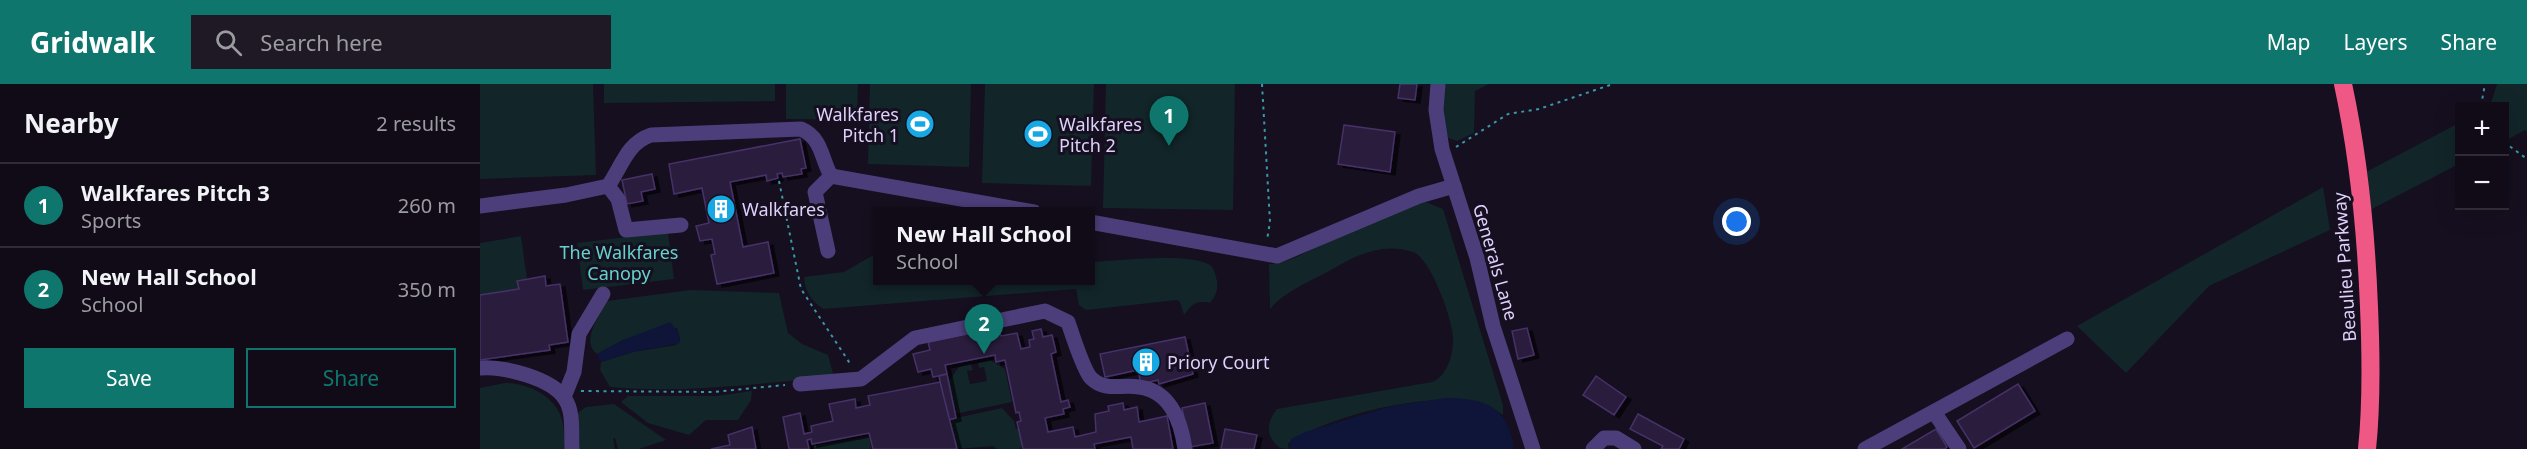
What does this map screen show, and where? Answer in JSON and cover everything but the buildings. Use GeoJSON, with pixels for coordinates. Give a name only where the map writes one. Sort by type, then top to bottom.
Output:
{"type":"FeatureCollection","features":[{"type":"Feature","properties":{"kind":"highway","name":"Beaulieu Parkway"},"geometry":{"type":"LineString","coordinates":[[2343,84],[2355,141],[2366,231],[2371,372],[2367,449]]}},
{"type":"Feature","properties":{"kind":"street","name":"Generals Lane"},"geometry":{"type":"LineString","coordinates":[[1438,84],[1436,110],[1443,153],[1477,258],[1494,326],[1533,449]]}},
{"type":"Feature","properties":{"kind":"street"},"geometry":{"type":"LineString","coordinates":[[480,206],[566,195],[608,186],[632,146],[640,139],[668,133],[801,129],[812,134],[819,143],[831,176]]}},
{"type":"Feature","properties":{"kind":"street"},"geometry":{"type":"LineString","coordinates":[[831,176],[1006,207]]}},
{"type":"Feature","properties":{"kind":"street"},"geometry":{"type":"LineString","coordinates":[[828,251],[815,192],[831,176]]}},
{"type":"Feature","properties":{"kind":"street"},"geometry":{"type":"LineString","coordinates":[[608,186],[618,199],[626,230],[681,225]]}},
{"type":"Feature","properties":{"kind":"street"},"geometry":{"type":"LineString","coordinates":[[1095,223],[1264,256],[1277,256],[1419,196],[1454,186]]}},
{"type":"Feature","properties":{"kind":"street"},"geometry":{"type":"LineString","coordinates":[[572,449],[567,391],[574,372],[579,334],[603,294]]}},
{"type":"Feature","properties":{"kind":"street"},"geometry":{"type":"LineString","coordinates":[[800,384],[861,379],[915,338],[1045,311],[1068,322],[1089,377],[1104,387],[1141,387],[1172,406],[1180,424],[1185,449]]}},
{"type":"Feature","properties":{"kind":"street"},"geometry":{"type":"LineString","coordinates":[[1865,449],[2067,339]]}},
{"type":"Feature","properties":{"kind":"street"},"geometry":{"type":"LineString","coordinates":[[480,368],[512,370],[567,391]]}},
{"type":"Feature","properties":{"kind":"street"},"geometry":{"type":"LineString","coordinates":[[1934,412],[1959,449]]}},
{"type":"Feature","properties":{"kind":"street"},"geometry":{"type":"LineString","coordinates":[[1593,449],[1604,438],[1616,438],[1634,449]]}},
{"type":"Feature","properties":{"kind":"path"},"geometry":{"type":"LineString","coordinates":[[1262,84],[1270,222],[1264,256]]}},
{"type":"Feature","properties":{"kind":"path"},"geometry":{"type":"LineString","coordinates":[[1443,153],[1508,114],[1539,109],[1612,84]]}},
{"type":"Feature","properties":{"kind":"path"},"geometry":{"type":"LineString","coordinates":[[2482,102],[2485,84]]}},
{"type":"Feature","properties":{"kind":"path"},"geometry":{"type":"LineString","coordinates":[[2509,145],[2527,159]]}},
{"type":"Feature","properties":{"kind":"path"},"geometry":{"type":"LineString","coordinates":[[779,182],[801,289],[861,379]]}},
{"type":"Feature","properties":{"kind":"path"},"geometry":{"type":"LineString","coordinates":[[567,391],[713,392],[800,384]]}},
{"type":"Feature","properties":{"kind":"green space"},"geometry":{"type":"Polygon","coordinates":[[[480,84],[593,84],[596,175],[480,179],[480,84]]]}},
{"type":"Feature","properties":{"kind":"green space"},"geometry":{"type":"Polygon","coordinates":[[[604,84],[775,84],[775,101],[604,103],[604,84]]]}},
{"type":"Feature","properties":{"kind":"green space"},"geometry":{"type":"Polygon","coordinates":[[[786,84],[858,84],[857,120],[786,119],[786,84]]]}},
{"type":"Feature","properties":{"kind":"green space","name":"Walkfares Pitch 1"},"geometry":{"type":"Polygon","coordinates":[[[870,84],[971,84],[969,167],[868,164],[870,84]]]}},
{"type":"Feature","properties":{"kind":"green space","name":"Walkfares Pitch 2"},"geometry":{"type":"Polygon","coordinates":[[[985,84],[1094,84],[1091,186],[982,183],[985,84]]]}},
{"type":"Feature","properties":{"kind":"green space"},"geometry":{"type":"Polygon","coordinates":[[[1106,84],[1235,84],[1233,210],[1103,208],[1106,84]]]}},
{"type":"Feature","properties":{"kind":"green space"},"geometry":{"type":"Polygon","coordinates":[[[1444,84],[1489,84],[1475,91],[1474,133],[1457,141],[1448,138],[1442,116],[1444,84]]]}},
{"type":"Feature","properties":{"kind":"green space"},"geometry":{"type":"Polygon","coordinates":[[[2497,84],[2527,84],[2527,132],[2525,130],[2509,139],[2509,102],[2491,102],[2497,84]]]}},
{"type":"Feature","properties":{"kind":"green space"},"geometry":{"type":"Polygon","coordinates":[[[2455,125],[2455,166],[2370,210],[2366,172],[2455,125]]]}},
{"type":"Feature","properties":{"kind":"green space"},"geometry":{"type":"Polygon","coordinates":[[[2323,187],[2330,230],[2209,286],[2126,373],[2077,326],[2323,187]]]}},
{"type":"Feature","properties":{"kind":"green space"},"geometry":{"type":"Polygon","coordinates":[[[1426,202],[1443,209],[1503,405],[1503,415],[1483,405],[1457,401],[1427,401],[1395,405],[1333,422],[1288,444],[1289,449],[1280,448],[1272,439],[1269,429],[1271,419],[1277,409],[1432,382],[1442,375],[1448,365],[1453,340],[1450,319],[1440,291],[1427,265],[1420,256],[1413,252],[1391,248],[1360,255],[1291,292],[1270,309],[1269,264],[1281,263],[1297,257],[1398,208],[1426,202]]]}},
{"type":"Feature","properties":{"kind":"green space","name":"The Walkfares Canopy"},"geometry":{"type":"Polygon","coordinates":[[[668,232],[674,279],[583,290],[577,243],[668,232]]]}},
{"type":"Feature","properties":{"kind":"green space"},"geometry":{"type":"Polygon","coordinates":[[[521,236],[527,279],[517,281],[519,289],[480,295],[480,243],[521,236]]]}},
{"type":"Feature","properties":{"kind":"green space"},"geometry":{"type":"Polygon","coordinates":[[[873,255],[873,285],[1095,285],[1095,262],[1170,258],[1200,261],[1210,265],[1215,272],[1217,288],[1210,303],[1195,304],[1184,315],[1180,302],[1177,300],[1086,310],[1079,305],[1076,289],[823,309],[809,295],[804,277],[844,272],[873,255]]]}},
{"type":"Feature","properties":{"kind":"green space"},"geometry":{"type":"Polygon","coordinates":[[[691,290],[779,293],[788,333],[802,344],[828,355],[834,377],[694,388],[610,387],[600,370],[601,362],[633,352],[676,345],[680,339],[677,328],[623,340],[597,354],[592,349],[591,335],[596,320],[607,301],[691,290]]]}},
{"type":"Feature","properties":{"kind":"green space"},"geometry":{"type":"Polygon","coordinates":[[[990,360],[1005,369],[1012,402],[955,414],[948,382],[959,367],[971,364],[973,370],[967,371],[970,384],[987,381],[984,367],[979,368],[978,363],[990,360]]]}},
{"type":"Feature","properties":{"kind":"green space"},"geometry":{"type":"Polygon","coordinates":[[[505,383],[531,388],[540,392],[554,404],[563,423],[564,449],[480,449],[480,388],[505,383]]]}},
{"type":"Feature","properties":{"kind":"green space"},"geometry":{"type":"Polygon","coordinates":[[[752,391],[751,400],[738,420],[706,420],[689,435],[648,423],[621,402],[628,396],[716,396],[752,391]]]}},
{"type":"Feature","properties":{"kind":"green space"},"geometry":{"type":"Polygon","coordinates":[[[614,404],[666,440],[639,449],[618,449],[615,438],[613,439],[615,449],[570,449],[575,415],[586,407],[614,404]]]}},
{"type":"Feature","properties":{"kind":"green space"},"geometry":{"type":"Polygon","coordinates":[[[1002,408],[1014,421],[1016,429],[1019,429],[1022,444],[1020,449],[997,449],[993,446],[957,449],[951,419],[1002,408]]]}},
{"type":"Feature","properties":{"kind":"green space"},"geometry":{"type":"Polygon","coordinates":[[[869,436],[871,449],[814,449],[814,446],[869,436]]]}},
{"type":"Feature","properties":{"kind":"water"},"geometry":{"type":"Polygon","coordinates":[[[670,322],[679,333],[680,343],[633,352],[601,362],[597,354],[623,340],[670,322]]]}},
{"type":"Feature","properties":{"kind":"water"},"geometry":{"type":"Polygon","coordinates":[[[1446,398],[1472,400],[1492,407],[1506,423],[1514,449],[1289,449],[1291,439],[1305,432],[1392,406],[1446,398]]]}},
{"type":"Feature","properties":{"kind":"place","name":"Walkfares Pitch 1"},"geometry":{"type":"Point","coordinates":[920,124]}},
{"type":"Feature","properties":{"kind":"place","name":"Walkfares Pitch 2"},"geometry":{"type":"Point","coordinates":[1038,134]}},
{"type":"Feature","properties":{"kind":"place","name":"Walkfares Pitch 3"},"geometry":{"type":"Point","coordinates":[1169,146]}},
{"type":"Feature","properties":{"kind":"place","name":"Walkfares"},"geometry":{"type":"Point","coordinates":[721,209]}},
{"type":"Feature","properties":{"kind":"place","name":"New Hall School"},"geometry":{"type":"Point","coordinates":[984,354]}},
{"type":"Feature","properties":{"kind":"place","name":"Priory Court"},"geometry":{"type":"Point","coordinates":[1146,362]}}]}
